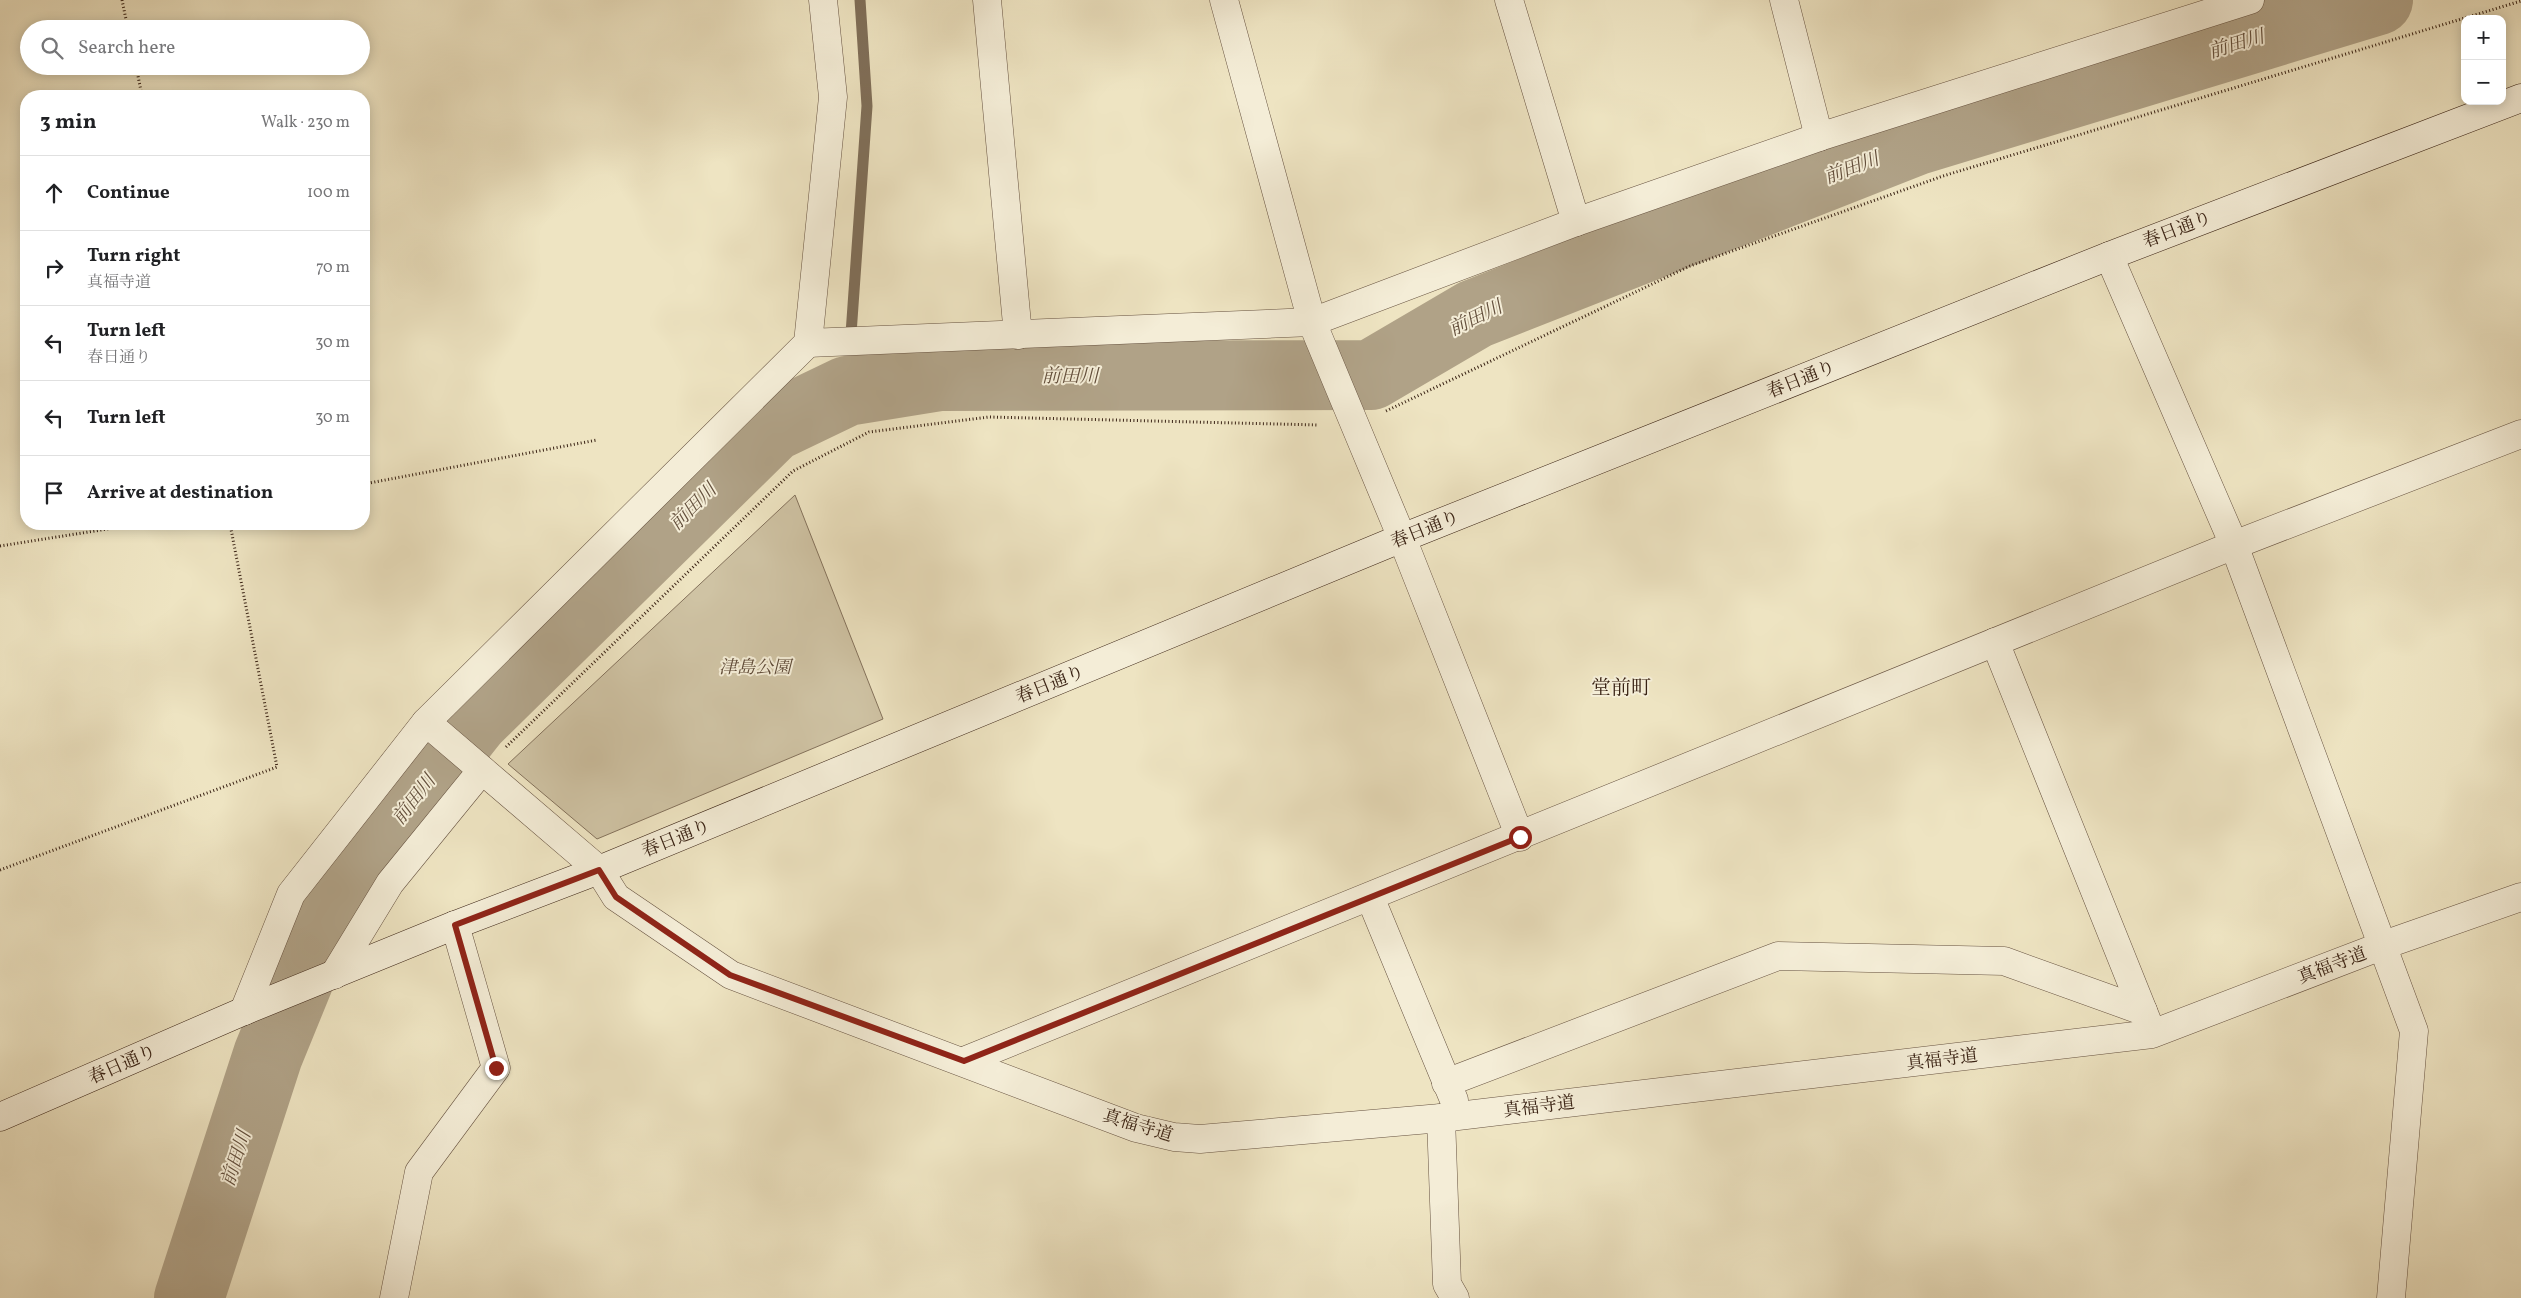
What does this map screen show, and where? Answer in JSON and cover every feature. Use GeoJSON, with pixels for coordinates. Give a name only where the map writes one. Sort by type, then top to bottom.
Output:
{"type":"FeatureCollection","features":[{"type":"Feature","properties":{"kind":"street"},"geometry":{"type":"LineString","coordinates":[[244,1011],[291,894],[426,722],[808,343],[833,97],[823,0]]}},
{"type":"Feature","properties":{"kind":"street"},"geometry":{"type":"LineString","coordinates":[[987,0],[1018,335]]}},
{"type":"Feature","properties":{"kind":"street"},"geometry":{"type":"LineString","coordinates":[[1224,0],[1312,322],[1402,538],[1520,837]]}},
{"type":"Feature","properties":{"kind":"street"},"geometry":{"type":"LineString","coordinates":[[1509,0],[1576,222]]}},
{"type":"Feature","properties":{"kind":"street"},"geometry":{"type":"LineString","coordinates":[[1784,0],[1819,137]]}},
{"type":"Feature","properties":{"kind":"street"},"geometry":{"type":"LineString","coordinates":[[808,343],[1312,322],[1576,222],[1819,137],[2250,0]]}},
{"type":"Feature","properties":{"kind":"street","name":"春日通り"},"geometry":{"type":"LineString","coordinates":[[0,1117],[244,1011],[455,925],[599,870],[1402,538],[2109,256],[2521,98]]}},
{"type":"Feature","properties":{"kind":"street"},"geometry":{"type":"LineString","coordinates":[[2109,256],[2234,545],[2384,945],[2414,1031],[2391,1298]]}},
{"type":"Feature","properties":{"kind":"street"},"geometry":{"type":"LineString","coordinates":[[964,1061],[1520,837],[2234,545],[2521,434]]}},
{"type":"Feature","properties":{"kind":"street"},"geometry":{"type":"LineString","coordinates":[[1995,642],[2147,1022]]}},
{"type":"Feature","properties":{"kind":"street","name":"真福寺道"},"geometry":{"type":"LineString","coordinates":[[426,722],[599,870],[616,897],[730,975],[964,1061],[1136,1128],[1174,1137],[1200,1139],[1451,1117],[2147,1022],[2384,945],[2521,897]]}},
{"type":"Feature","properties":{"kind":"street"},"geometry":{"type":"LineString","coordinates":[[334,975],[390,883],[482,770]]}},
{"type":"Feature","properties":{"kind":"street"},"geometry":{"type":"LineString","coordinates":[[1370,897],[1446,1083],[1451,1117],[1447,1284],[1455,1298]]}},
{"type":"Feature","properties":{"kind":"street"},"geometry":{"type":"LineString","coordinates":[[394,1298],[419,1172],[496,1068],[455,925]]}},
{"type":"Feature","properties":{"kind":"street"},"geometry":{"type":"LineString","coordinates":[[1446,1083],[1778,956],[2004,961],[2147,1022]]}},
{"type":"Feature","properties":{"kind":"path"},"geometry":{"type":"LineString","coordinates":[[122,0],[126,20]]}},
{"type":"Feature","properties":{"kind":"path"},"geometry":{"type":"LineString","coordinates":[[482,770],[793,472],[869,432],[989,417],[1355,426],[1690,266],[1943,176],[2521,1]]}},
{"type":"Feature","properties":{"kind":"path"},"geometry":{"type":"LineString","coordinates":[[138,75],[141,90]]}},
{"type":"Feature","properties":{"kind":"path"},"geometry":{"type":"LineString","coordinates":[[370,483],[597,440]]}},
{"type":"Feature","properties":{"kind":"path"},"geometry":{"type":"LineString","coordinates":[[0,546],[101,530]]}},
{"type":"Feature","properties":{"kind":"path"},"geometry":{"type":"LineString","coordinates":[[0,870],[277,767],[231,530]]}},
{"type":"Feature","properties":{"kind":"green space","name":"津島公園"},"geometry":{"type":"Polygon","coordinates":[[[795,495],[883,719],[597,839],[508,764],[795,495]]]}},
{"type":"Feature","properties":{"kind":"waterway"},"geometry":{"type":"LineString","coordinates":[[847,391],[867,106],[860,0]]}},
{"type":"Feature","properties":{"kind":"waterway","name":"前田川"},"geometry":{"type":"LineString","coordinates":[[189,1298],[268,1055],[330,903],[474,720],[772,427],[847,391],[940,376],[1371,375],[1475,314],[1917,140],[2378,0]]}},
{"type":"Feature","properties":{"kind":"district","name":"堂前町"},"geometry":{"type":"Point","coordinates":[1621,687]}},
{"type":"Feature","properties":{"kind":"route"},"geometry":{"type":"LineString","coordinates":[[496,1068],[455,925],[599,870],[616,897],[730,975],[964,1061],[1520,837]]}}]}
